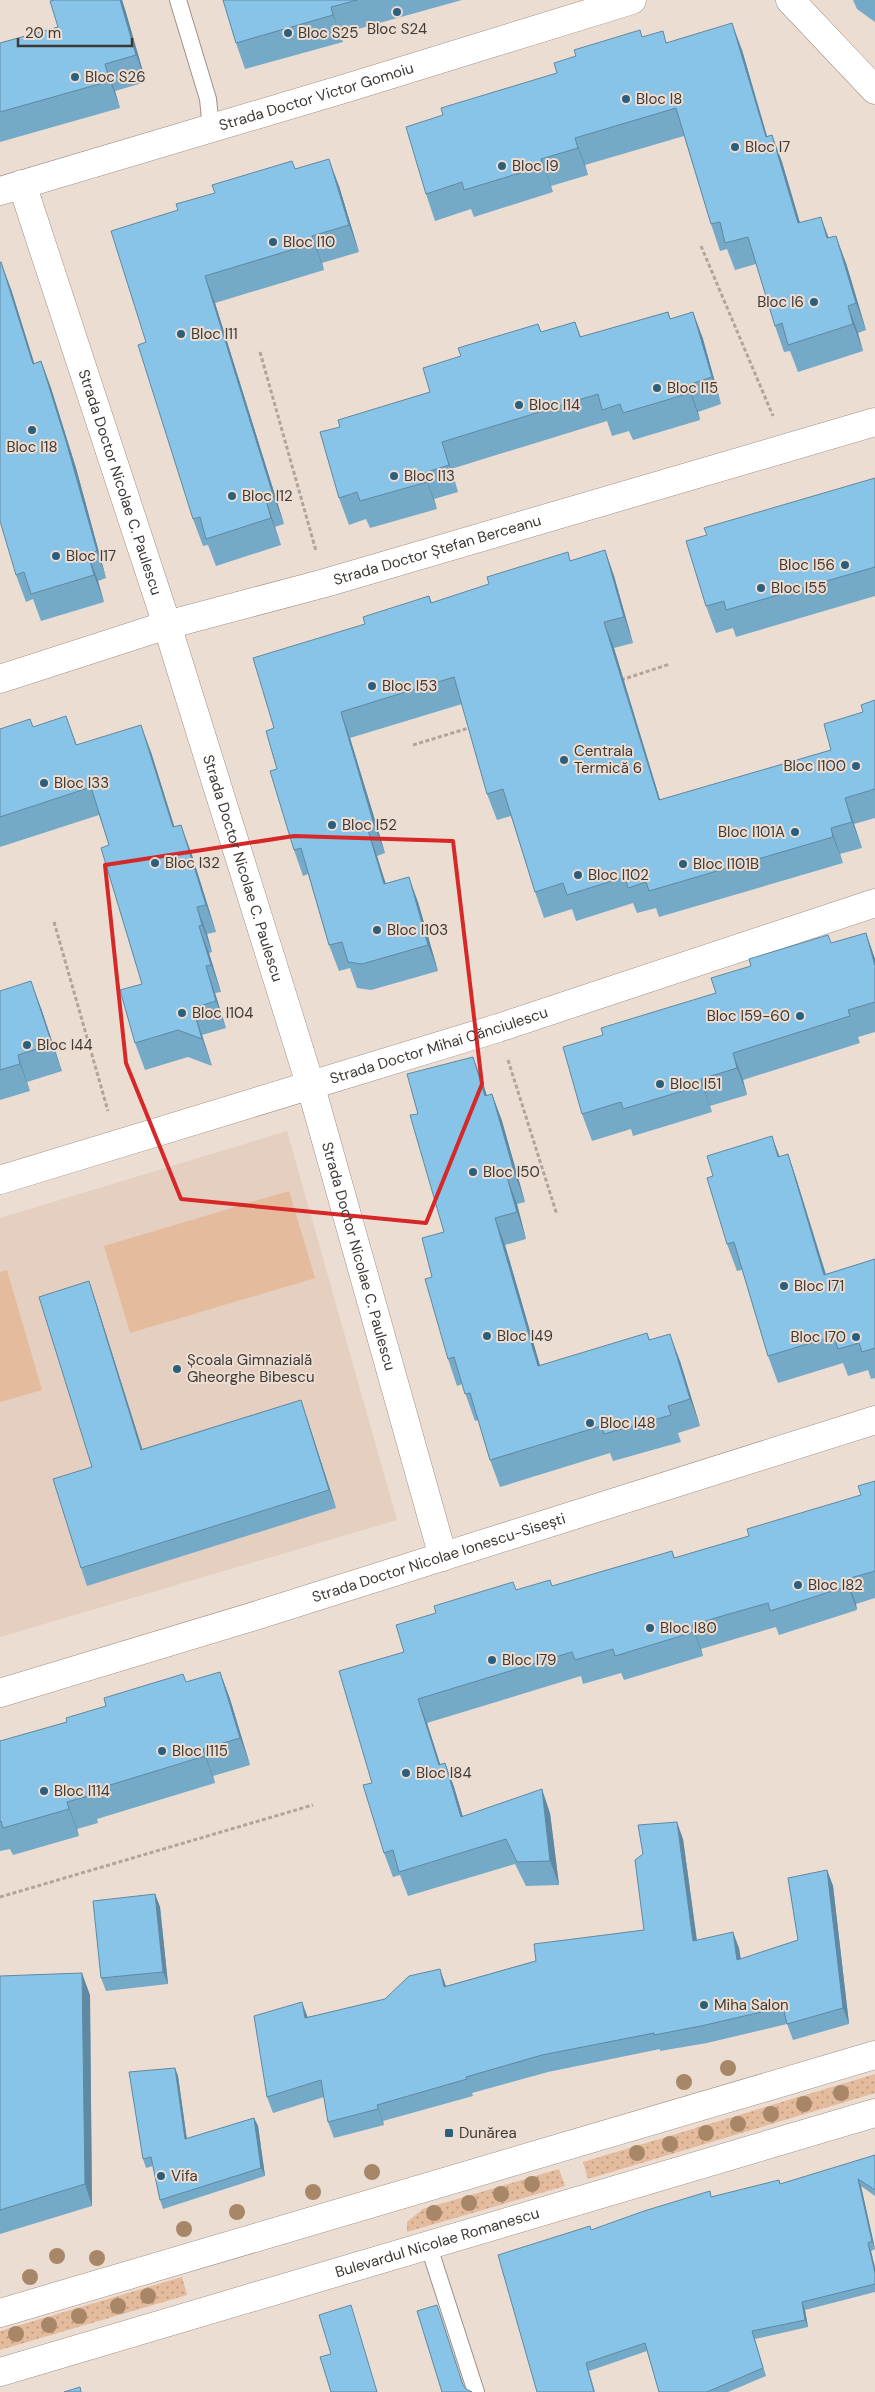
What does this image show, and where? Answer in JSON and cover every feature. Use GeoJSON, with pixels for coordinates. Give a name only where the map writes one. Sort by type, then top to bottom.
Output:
{"type":"FeatureCollection","features":[{"type":"Feature","properties":{"kind":"street","name":"Strada Doctor Victor Gomoiu"},"geometry":{"type":"LineString","coordinates":[[11,188],[632,0]]}},
{"type":"Feature","properties":{"kind":"street"},"geometry":{"type":"LineString","coordinates":[[790,0],[875,90]]}},
{"type":"Feature","properties":{"kind":"street","name":"Strada Doctor Nicolae C. Paulescu"},"geometry":{"type":"LineString","coordinates":[[11,188],[168,625],[311,1087],[443,1557]]}},
{"type":"Feature","properties":{"kind":"street","name":"Strada Doctor Ștefan Berceanu"},"geometry":{"type":"LineString","coordinates":[[0,679],[168,625],[324,583],[875,422]]}},
{"type":"Feature","properties":{"kind":"street","name":"Strada Doctor Mihai Cănciulescu"},"geometry":{"type":"LineString","coordinates":[[0,1180],[311,1087],[498,1028],[875,903]]}},
{"type":"Feature","properties":{"kind":"street","name":"Strada Doctor Nicolae Ionescu-Sisești"},"geometry":{"type":"LineString","coordinates":[[0,1693],[443,1557],[875,1420]]}},
{"type":"Feature","properties":{"kind":"street"},"geometry":{"type":"LineString","coordinates":[[0,2313],[875,2055]]}},
{"type":"Feature","properties":{"kind":"street","name":"Bulevardul Nicolae Romanescu"},"geometry":{"type":"LineString","coordinates":[[0,2372],[429,2247],[875,2113]]}},
{"type":"Feature","properties":{"kind":"lane"},"geometry":{"type":"LineString","coordinates":[[178,0],[208,99],[211,128]]}},
{"type":"Feature","properties":{"kind":"lane"},"geometry":{"type":"LineString","coordinates":[[429,2247],[476,2392]]}},
{"type":"Feature","properties":{"kind":"path"},"geometry":{"type":"LineString","coordinates":[[700,246],[786,448]]}},
{"type":"Feature","properties":{"kind":"path"},"geometry":{"type":"LineString","coordinates":[[260,352],[324,583]]}},
{"type":"Feature","properties":{"kind":"path"},"geometry":{"type":"LineString","coordinates":[[615,682],[670,664]]}},
{"type":"Feature","properties":{"kind":"path"},"geometry":{"type":"LineString","coordinates":[[413,745],[477,725]]}},
{"type":"Feature","properties":{"kind":"path"},"geometry":{"type":"LineString","coordinates":[[54,922],[118,1144]]}},
{"type":"Feature","properties":{"kind":"path"},"geometry":{"type":"LineString","coordinates":[[498,1028],[557,1215]]}},
{"type":"Feature","properties":{"kind":"path"},"geometry":{"type":"LineString","coordinates":[[0,1898],[313,1805]]}},
{"type":"Feature","properties":{"kind":"highlighted area"},"geometry":{"type":"Polygon","coordinates":[[[294,836],[453,841],[482,1084],[426,1223],[181,1199],[126,1063],[105,865],[294,836]]]}},
{"type":"Feature","properties":{"kind":"shaded area","name":"Școala Gimnazială Gheorghe Bibescu"},"geometry":{"type":"Polygon","coordinates":[[[287,1131],[397,1520],[0,1637],[0,1218],[287,1131]]]}},
{"type":"Feature","properties":{"kind":"shaded area"},"geometry":{"type":"Polygon","coordinates":[[[289,1191],[315,1278],[130,1333],[104,1246],[289,1191]]]}},
{"type":"Feature","properties":{"kind":"shaded area"},"geometry":{"type":"Polygon","coordinates":[[[7,1270],[42,1390],[0,1402],[0,1272],[7,1270]]]}},
{"type":"Feature","properties":{"kind":"shaded area"},"geometry":{"type":"Polygon","coordinates":[[[875,2074],[875,2093],[588,2179],[583,2162],[875,2074]]]}},
{"type":"Feature","properties":{"kind":"shaded area"},"geometry":{"type":"Polygon","coordinates":[[[559,2169],[565,2186],[407,2232],[407,2222],[423,2209],[559,2169]]]}},
{"type":"Feature","properties":{"kind":"shaded area"},"geometry":{"type":"Polygon","coordinates":[[[182,2277],[187,2295],[0,2350],[0,2331],[182,2277]]]}},
{"type":"Feature","properties":{"kind":"building","name":"Bloc S26"},"geometry":{"type":"Polygon","coordinates":[[[120,0],[136,55],[105,64],[110,81],[0,112],[0,43],[58,27],[50,1],[120,0]]]}},
{"type":"Feature","properties":{"kind":"building"},"geometry":{"type":"Polygon","coordinates":[[[223,0],[357,0],[331,7],[333,15],[236,43],[223,0]]]}},
{"type":"Feature","properties":{"kind":"building"},"geometry":{"type":"Polygon","coordinates":[[[732,23],[766,137],[772,135],[798,223],[821,217],[827,238],[836,236],[856,303],[848,306],[853,324],[788,345],[782,323],[775,326],[748,237],[725,243],[720,222],[711,224],[676,108],[575,138],[578,148],[541,159],[543,166],[464,190],[462,182],[426,194],[406,127],[443,115],[441,108],[557,73],[554,63],[576,56],[574,50],[640,30],[642,37],[663,31],[666,43],[732,23]]]}},
{"type":"Feature","properties":{"kind":"building"},"geometry":{"type":"Polygon","coordinates":[[[329,159],[349,225],[312,236],[314,243],[205,276],[274,498],[266,500],[271,518],[206,539],[200,517],[193,519],[138,345],[146,342],[111,231],[178,210],[176,204],[215,193],[212,185],[292,161],[295,169],[329,159]]]}},
{"type":"Feature","properties":{"kind":"building"},"geometry":{"type":"Polygon","coordinates":[[[0,262],[33,364],[41,361],[97,551],[88,554],[94,575],[31,594],[24,572],[16,575],[0,521],[0,262]]]}},
{"type":"Feature","properties":{"kind":"building"},"geometry":{"type":"Polygon","coordinates":[[[668,312],[670,319],[693,312],[712,377],[688,385],[690,393],[623,413],[620,404],[602,410],[598,394],[442,442],[449,465],[424,473],[427,482],[360,501],[357,492],[339,498],[320,432],[340,427],[338,420],[430,392],[423,368],[461,356],[458,348],[538,324],[541,332],[575,322],[580,337],[668,312]]]}},
{"type":"Feature","properties":{"kind":"building"},"geometry":{"type":"Polygon","coordinates":[[[875,478],[875,567],[726,610],[724,601],[706,606],[686,541],[707,535],[704,528],[875,478]]]}},
{"type":"Feature","properties":{"kind":"building"},"geometry":{"type":"Polygon","coordinates":[[[605,550],[624,617],[604,622],[659,800],[831,750],[824,724],[863,712],[861,705],[875,700],[875,789],[845,798],[852,822],[831,828],[833,837],[649,891],[646,882],[628,888],[625,877],[567,895],[563,883],[535,892],[503,789],[487,794],[454,677],[341,712],[375,828],[368,830],[384,884],[409,877],[428,945],[362,964],[348,962],[342,942],[329,945],[301,848],[294,850],[270,771],[277,769],[266,731],[274,728],[253,658],[365,624],[363,617],[429,596],[431,603],[489,584],[487,577],[568,552],[570,561],[605,550]]]}},
{"type":"Feature","properties":{"kind":"building"},"geometry":{"type":"Polygon","coordinates":[[[66,716],[76,745],[141,725],[173,827],[181,825],[206,905],[197,907],[202,925],[199,926],[211,965],[206,966],[216,1001],[193,1008],[202,1039],[178,1030],[135,1043],[120,990],[142,984],[101,848],[109,845],[91,787],[0,817],[0,729],[30,719],[33,727],[66,716]]]}},
{"type":"Feature","properties":{"kind":"building"},"geometry":{"type":"Polygon","coordinates":[[[866,933],[875,966],[875,1002],[848,1010],[850,1016],[733,1053],[737,1068],[701,1079],[702,1085],[623,1109],[621,1102],[582,1114],[563,1047],[603,1035],[601,1028],[716,993],[711,978],[751,966],[749,959],[828,935],[831,943],[866,933]]]}},
{"type":"Feature","properties":{"kind":"building"},"geometry":{"type":"Polygon","coordinates":[[[31,981],[52,1044],[18,1055],[20,1064],[0,1070],[0,991],[31,981]]]}},
{"type":"Feature","properties":{"kind":"building"},"geometry":{"type":"Polygon","coordinates":[[[473,1057],[485,1096],[492,1094],[515,1175],[507,1177],[517,1212],[495,1218],[538,1366],[647,1333],[649,1340],[670,1334],[690,1399],[668,1406],[671,1415],[604,1434],[601,1426],[490,1460],[470,1393],[465,1394],[454,1357],[448,1359],[425,1279],[432,1277],[422,1238],[444,1232],[410,1115],[418,1114],[407,1074],[473,1057]]]}},
{"type":"Feature","properties":{"kind":"building","name":"Bloc I71"},"geometry":{"type":"Polygon","coordinates":[[[772,1136],[778,1157],[788,1154],[824,1275],[875,1259],[875,1348],[862,1352],[859,1343],[838,1349],[834,1336],[768,1356],[734,1242],[727,1244],[707,1178],[713,1176],[707,1156],[772,1136]]]}},
{"type":"Feature","properties":{"kind":"building"},"geometry":{"type":"Polygon","coordinates":[[[89,1281],[141,1450],[301,1400],[329,1490],[81,1568],[53,1479],[92,1467],[39,1297],[89,1281]]]}},
{"type":"Feature","properties":{"kind":"building"},"geometry":{"type":"Polygon","coordinates":[[[875,1481],[875,1571],[847,1579],[848,1586],[770,1611],[768,1603],[692,1625],[694,1632],[615,1656],[613,1649],[575,1660],[572,1652],[418,1699],[439,1765],[445,1763],[461,1817],[542,1789],[550,1861],[517,1862],[506,1839],[399,1872],[393,1850],[384,1853],[363,1785],[372,1783],[339,1671],[404,1652],[396,1625],[436,1613],[434,1606],[513,1582],[516,1590],[550,1580],[552,1586],[672,1551],[674,1558],[749,1536],[747,1529],[861,1495],[858,1486],[875,1481]]]}},
{"type":"Feature","properties":{"kind":"building"},"geometry":{"type":"Polygon","coordinates":[[[220,1672],[240,1738],[203,1749],[205,1756],[87,1792],[88,1796],[67,1802],[69,1809],[3,1828],[0,1822],[0,1741],[67,1722],[66,1718],[106,1706],[104,1698],[183,1674],[186,1682],[220,1672]]]}},
{"type":"Feature","properties":{"kind":"building"},"geometry":{"type":"Polygon","coordinates":[[[677,1822],[693,1941],[733,1932],[737,1960],[798,1940],[788,1878],[827,1870],[843,2008],[787,2024],[783,2007],[701,2026],[654,2035],[654,2033],[542,2055],[377,2105],[378,2109],[328,2122],[321,2080],[267,2097],[254,2016],[302,2002],[305,2018],[385,1999],[409,1976],[440,1969],[444,1987],[536,1961],[534,1944],[644,1930],[635,1860],[643,1854],[638,1825],[677,1822]]]}},
{"type":"Feature","properties":{"kind":"building"},"geometry":{"type":"Polygon","coordinates":[[[155,1894],[163,1972],[101,1978],[93,1901],[155,1894]]]}},
{"type":"Feature","properties":{"kind":"building"},"geometry":{"type":"Polygon","coordinates":[[[82,1973],[85,2184],[0,2210],[0,1976],[82,1973]]]}},
{"type":"Feature","properties":{"kind":"building"},"geometry":{"type":"Polygon","coordinates":[[[175,2068],[185,2139],[254,2118],[261,2168],[160,2200],[151,2157],[143,2159],[129,2072],[175,2068]]]}},
{"type":"Feature","properties":{"kind":"building"},"geometry":{"type":"Polygon","coordinates":[[[875,2155],[875,2190],[858,2179],[872,2241],[868,2243],[875,2273],[875,2284],[802,2302],[805,2320],[752,2331],[763,2368],[707,2392],[659,2392],[645,2343],[586,2363],[594,2392],[537,2392],[498,2255],[590,2226],[591,2230],[644,2211],[710,2191],[711,2197],[779,2180],[780,2184],[875,2155]]]}},
{"type":"Feature","properties":{"kind":"building"},"geometry":{"type":"Polygon","coordinates":[[[351,2305],[377,2392],[331,2392],[320,2357],[331,2354],[319,2315],[351,2305]]]}},
{"type":"Feature","properties":{"kind":"building"},"geometry":{"type":"Polygon","coordinates":[[[437,2305],[463,2385],[472,2392],[442,2392],[417,2311],[437,2305]]]}},
{"type":"Feature","properties":{"kind":"building"},"geometry":{"type":"Polygon","coordinates":[[[80,2387],[81,2392],[64,2392],[80,2387]]]}},
{"type":"Feature","properties":{"kind":"place","name":"Bloc S24"},"geometry":{"type":"Point","coordinates":[397,12]}},
{"type":"Feature","properties":{"kind":"place","name":"Bloc S25"},"geometry":{"type":"Point","coordinates":[288,33]}},
{"type":"Feature","properties":{"kind":"place","name":"Bloc S26"},"geometry":{"type":"Point","coordinates":[75,77]}},
{"type":"Feature","properties":{"kind":"place","name":"Bloc I8"},"geometry":{"type":"Point","coordinates":[626,99]}},
{"type":"Feature","properties":{"kind":"place","name":"Bloc I7"},"geometry":{"type":"Point","coordinates":[735,147]}},
{"type":"Feature","properties":{"kind":"place","name":"Bloc I9"},"geometry":{"type":"Point","coordinates":[502,166]}},
{"type":"Feature","properties":{"kind":"place","name":"Bloc I10"},"geometry":{"type":"Point","coordinates":[273,242]}},
{"type":"Feature","properties":{"kind":"place","name":"Bloc I6"},"geometry":{"type":"Point","coordinates":[814,302]}},
{"type":"Feature","properties":{"kind":"place","name":"Bloc I11"},"geometry":{"type":"Point","coordinates":[181,334]}},
{"type":"Feature","properties":{"kind":"place","name":"Bloc I15"},"geometry":{"type":"Point","coordinates":[657,388]}},
{"type":"Feature","properties":{"kind":"place","name":"Bloc I14"},"geometry":{"type":"Point","coordinates":[519,405]}},
{"type":"Feature","properties":{"kind":"place","name":"Bloc I18"},"geometry":{"type":"Point","coordinates":[32,430]}},
{"type":"Feature","properties":{"kind":"place","name":"Bloc I13"},"geometry":{"type":"Point","coordinates":[394,476]}},
{"type":"Feature","properties":{"kind":"place","name":"Bloc I12"},"geometry":{"type":"Point","coordinates":[232,496]}},
{"type":"Feature","properties":{"kind":"place","name":"Bloc I17"},"geometry":{"type":"Point","coordinates":[56,556]}},
{"type":"Feature","properties":{"kind":"place","name":"Bloc I56"},"geometry":{"type":"Point","coordinates":[845,565]}},
{"type":"Feature","properties":{"kind":"place","name":"Bloc I55"},"geometry":{"type":"Point","coordinates":[761,588]}},
{"type":"Feature","properties":{"kind":"place","name":"Bloc I53"},"geometry":{"type":"Point","coordinates":[372,686]}},
{"type":"Feature","properties":{"kind":"place","name":"Centrala Termică 6"},"geometry":{"type":"Point","coordinates":[564,760]}},
{"type":"Feature","properties":{"kind":"place","name":"Bloc I100"},"geometry":{"type":"Point","coordinates":[856,766]}},
{"type":"Feature","properties":{"kind":"place","name":"Bloc I33"},"geometry":{"type":"Point","coordinates":[44,783]}},
{"type":"Feature","properties":{"kind":"place","name":"Bloc I52"},"geometry":{"type":"Point","coordinates":[332,825]}},
{"type":"Feature","properties":{"kind":"place","name":"Bloc I101A"},"geometry":{"type":"Point","coordinates":[795,832]}},
{"type":"Feature","properties":{"kind":"place","name":"Bloc I32"},"geometry":{"type":"Point","coordinates":[155,863]}},
{"type":"Feature","properties":{"kind":"place","name":"Bloc I101B"},"geometry":{"type":"Point","coordinates":[683,864]}},
{"type":"Feature","properties":{"kind":"place","name":"Bloc I102"},"geometry":{"type":"Point","coordinates":[578,875]}},
{"type":"Feature","properties":{"kind":"place","name":"Bloc I103"},"geometry":{"type":"Point","coordinates":[377,930]}},
{"type":"Feature","properties":{"kind":"place","name":"Bloc I104"},"geometry":{"type":"Point","coordinates":[182,1013]}},
{"type":"Feature","properties":{"kind":"place","name":"Bloc I59-60"},"geometry":{"type":"Point","coordinates":[800,1016]}},
{"type":"Feature","properties":{"kind":"place","name":"Bloc I44"},"geometry":{"type":"Point","coordinates":[27,1045]}},
{"type":"Feature","properties":{"kind":"place","name":"Bloc I51"},"geometry":{"type":"Point","coordinates":[660,1084]}},
{"type":"Feature","properties":{"kind":"place","name":"Bloc I50"},"geometry":{"type":"Point","coordinates":[473,1172]}},
{"type":"Feature","properties":{"kind":"place","name":"Bloc I71"},"geometry":{"type":"Point","coordinates":[784,1286]}},
{"type":"Feature","properties":{"kind":"place","name":"Bloc I49"},"geometry":{"type":"Point","coordinates":[487,1336]}},
{"type":"Feature","properties":{"kind":"place","name":"Bloc I70"},"geometry":{"type":"Point","coordinates":[856,1337]}},
{"type":"Feature","properties":{"kind":"place","name":"Școala Gimnazială Gheorghe Bibescu"},"geometry":{"type":"Point","coordinates":[177,1369]}},
{"type":"Feature","properties":{"kind":"place","name":"Bloc I48"},"geometry":{"type":"Point","coordinates":[590,1423]}},
{"type":"Feature","properties":{"kind":"place","name":"Bloc I82"},"geometry":{"type":"Point","coordinates":[798,1585]}},
{"type":"Feature","properties":{"kind":"place","name":"Bloc I80"},"geometry":{"type":"Point","coordinates":[650,1628]}},
{"type":"Feature","properties":{"kind":"place","name":"Bloc I79"},"geometry":{"type":"Point","coordinates":[492,1660]}},
{"type":"Feature","properties":{"kind":"place","name":"Bloc I115"},"geometry":{"type":"Point","coordinates":[162,1751]}},
{"type":"Feature","properties":{"kind":"place","name":"Bloc I84"},"geometry":{"type":"Point","coordinates":[406,1773]}},
{"type":"Feature","properties":{"kind":"place","name":"Bloc I114"},"geometry":{"type":"Point","coordinates":[44,1791]}},
{"type":"Feature","properties":{"kind":"place","name":"Miha Salon"},"geometry":{"type":"Point","coordinates":[704,2005]}},
{"type":"Feature","properties":{"kind":"place","name":"Dunărea"},"geometry":{"type":"Point","coordinates":[449,2133]}},
{"type":"Feature","properties":{"kind":"place","name":"Vifa"},"geometry":{"type":"Point","coordinates":[161,2176]}}]}
